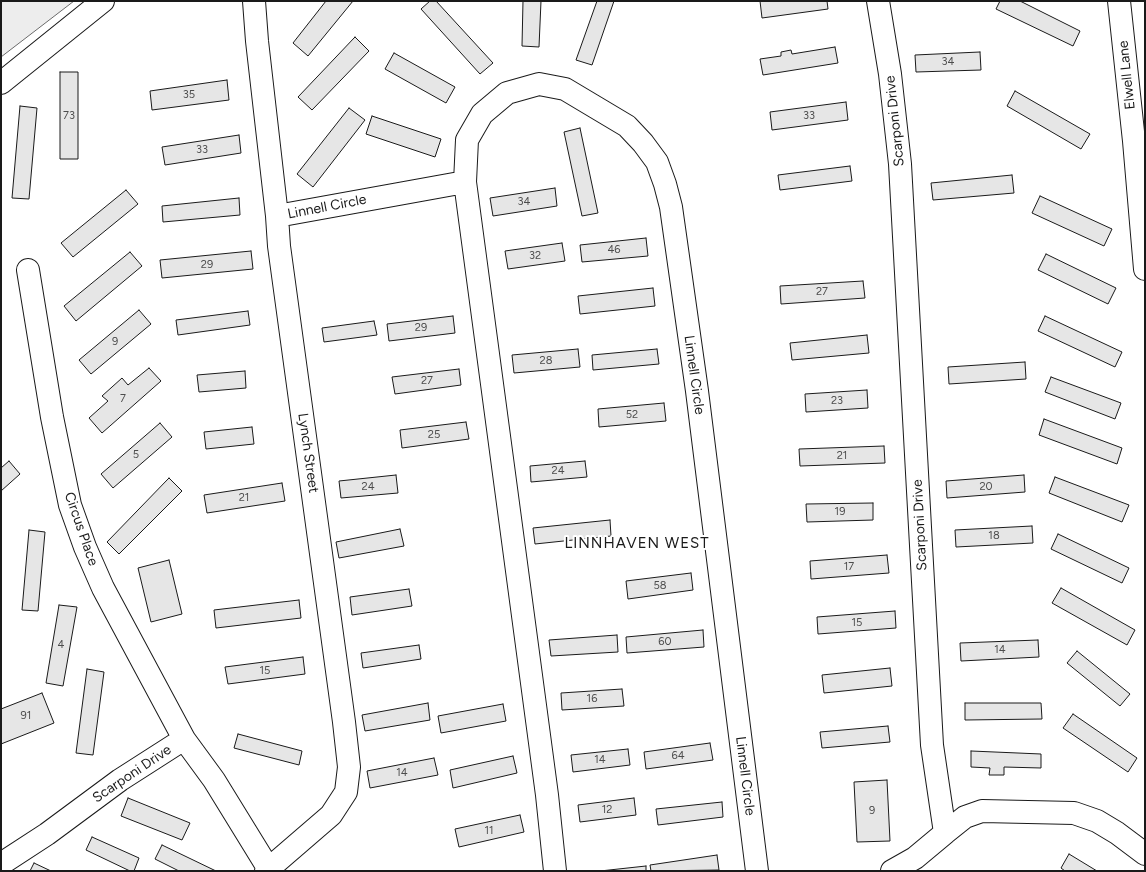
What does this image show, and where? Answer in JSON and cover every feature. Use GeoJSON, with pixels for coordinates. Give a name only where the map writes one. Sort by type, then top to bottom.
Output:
{"type":"FeatureCollection","features":[{"type":"Feature","properties":{"kind":"street"},"geometry":{"type":"LineString","coordinates":[[1,83],[103,1]]}},
{"type":"Feature","properties":{"kind":"street","name":"Lynch Street"},"geometry":{"type":"LineString","coordinates":[[254,1],[278,216],[280,256],[349,767],[346,792],[331,815],[268,870]]}},
{"type":"Feature","properties":{"kind":"street","name":"Scarponi Drive"},"geometry":{"type":"LineString","coordinates":[[878,1],[890,74],[900,164],[932,745],[945,833]]}},
{"type":"Feature","properties":{"kind":"street","name":"Elwell Lane"},"geometry":{"type":"LineString","coordinates":[[1118,1],[1134,141],[1145,269]]}},
{"type":"Feature","properties":{"kind":"street","name":"Linnell Circle"},"geometry":{"type":"LineString","coordinates":[[555,871],[544,775],[465,182],[467,140],[482,114],[507,92],[539,84],[565,89],[627,126],[644,143],[656,162],[665,184],[671,207],[697,390],[757,871]]}},
{"type":"Feature","properties":{"kind":"street","name":"Linnell Circle"},"geometry":{"type":"LineString","coordinates":[[278,216],[465,182]]}},
{"type":"Feature","properties":{"kind":"street","name":"Circus Place"},"geometry":{"type":"LineString","coordinates":[[28,270],[52,417],[70,506],[85,548],[103,588],[184,739]]}},
{"type":"Feature","properties":{"kind":"street","name":"Scarponi Drive"},"geometry":{"type":"LineString","coordinates":[[1,865],[47,834],[120,780],[184,739],[214,780],[268,870]]}},
{"type":"Feature","properties":{"kind":"street"},"geometry":{"type":"LineString","coordinates":[[892,871],[915,858],[965,818],[982,811],[1074,813],[1097,821],[1145,854]]}},
{"type":"Feature","properties":{"kind":"street"},"geometry":{"type":"LineString","coordinates":[[1,865],[3,871]]}},
{"type":"Feature","properties":{"kind":"shaded area"},"geometry":{"type":"Polygon","coordinates":[[[1,1],[74,1],[1,57],[1,1]]]}},
{"type":"Feature","properties":{"kind":"building"},"geometry":{"type":"Polygon","coordinates":[[[326,1],[353,1],[308,56],[293,43],[326,1]]]}},
{"type":"Feature","properties":{"kind":"building"},"geometry":{"type":"Polygon","coordinates":[[[430,1],[436,1],[493,63],[480,74],[421,9],[430,1]]]}},
{"type":"Feature","properties":{"kind":"building"},"geometry":{"type":"Polygon","coordinates":[[[523,1],[541,1],[539,47],[522,46],[523,1]]]}},
{"type":"Feature","properties":{"kind":"building"},"geometry":{"type":"Polygon","coordinates":[[[597,1],[614,1],[592,65],[576,60],[597,1]]]}},
{"type":"Feature","properties":{"kind":"building"},"geometry":{"type":"Polygon","coordinates":[[[760,1],[827,1],[828,9],[762,18],[760,1]]]}},
{"type":"Feature","properties":{"kind":"building"},"geometry":{"type":"Polygon","coordinates":[[[1000,1],[1020,1],[1080,31],[1073,46],[996,9],[1000,1]]]}},
{"type":"Feature","properties":{"kind":"building"},"geometry":{"type":"Polygon","coordinates":[[[355,37],[369,51],[312,110],[298,97],[355,37]]]}},
{"type":"Feature","properties":{"kind":"building"},"geometry":{"type":"Polygon","coordinates":[[[835,47],[838,63],[763,75],[760,59],[781,56],[781,52],[791,50],[792,54],[835,47]]]}},
{"type":"Feature","properties":{"kind":"building"},"geometry":{"type":"Polygon","coordinates":[[[980,52],[981,70],[916,72],[915,55],[980,52]]]}},
{"type":"Feature","properties":{"kind":"building"},"geometry":{"type":"Polygon","coordinates":[[[394,53],[455,87],[446,103],[385,69],[394,53]]]}},
{"type":"Feature","properties":{"kind":"building"},"geometry":{"type":"Polygon","coordinates":[[[60,72],[78,72],[78,159],[60,159],[60,72]]]}},
{"type":"Feature","properties":{"kind":"building"},"geometry":{"type":"Polygon","coordinates":[[[227,80],[229,100],[152,110],[150,91],[227,80]]]}},
{"type":"Feature","properties":{"kind":"building"},"geometry":{"type":"Polygon","coordinates":[[[1015,91],[1090,134],[1081,149],[1007,106],[1015,91]]]}},
{"type":"Feature","properties":{"kind":"building"},"geometry":{"type":"Polygon","coordinates":[[[846,102],[848,120],[772,130],[770,112],[846,102]]]}},
{"type":"Feature","properties":{"kind":"building"},"geometry":{"type":"Polygon","coordinates":[[[20,106],[37,108],[29,199],[12,198],[20,106]]]}},
{"type":"Feature","properties":{"kind":"building"},"geometry":{"type":"Polygon","coordinates":[[[349,108],[365,120],[313,187],[297,174],[349,108]]]}},
{"type":"Feature","properties":{"kind":"building"},"geometry":{"type":"Polygon","coordinates":[[[372,116],[441,139],[435,157],[366,134],[372,116]]]}},
{"type":"Feature","properties":{"kind":"building"},"geometry":{"type":"Polygon","coordinates":[[[580,128],[598,213],[582,216],[564,132],[580,128]]]}},
{"type":"Feature","properties":{"kind":"building"},"geometry":{"type":"Polygon","coordinates":[[[239,135],[241,153],[165,165],[162,147],[239,135]]]}},
{"type":"Feature","properties":{"kind":"building"},"geometry":{"type":"Polygon","coordinates":[[[850,166],[852,181],[780,190],[778,175],[850,166]]]}},
{"type":"Feature","properties":{"kind":"building"},"geometry":{"type":"Polygon","coordinates":[[[1012,175],[1014,193],[933,200],[931,183],[1012,175]]]}},
{"type":"Feature","properties":{"kind":"building"},"geometry":{"type":"Polygon","coordinates":[[[555,188],[557,206],[493,216],[490,198],[555,188]]]}},
{"type":"Feature","properties":{"kind":"building"},"geometry":{"type":"Polygon","coordinates":[[[126,190],[138,204],[73,257],[61,243],[126,190]]]}},
{"type":"Feature","properties":{"kind":"building"},"geometry":{"type":"Polygon","coordinates":[[[1040,196],[1112,229],[1104,246],[1032,213],[1040,196]]]}},
{"type":"Feature","properties":{"kind":"building"},"geometry":{"type":"Polygon","coordinates":[[[239,198],[240,215],[163,222],[162,206],[239,198]]]}},
{"type":"Feature","properties":{"kind":"building"},"geometry":{"type":"Polygon","coordinates":[[[646,238],[648,256],[582,262],[580,245],[646,238]]]}},
{"type":"Feature","properties":{"kind":"building"},"geometry":{"type":"Polygon","coordinates":[[[562,243],[565,261],[508,269],[505,251],[562,243]]]}},
{"type":"Feature","properties":{"kind":"building"},"geometry":{"type":"Polygon","coordinates":[[[251,251],[253,269],[162,278],[160,260],[251,251]]]}},
{"type":"Feature","properties":{"kind":"building"},"geometry":{"type":"Polygon","coordinates":[[[130,252],[142,266],[76,321],[64,306],[130,252]]]}},
{"type":"Feature","properties":{"kind":"building"},"geometry":{"type":"Polygon","coordinates":[[[1046,254],[1116,288],[1108,304],[1038,270],[1046,254]]]}},
{"type":"Feature","properties":{"kind":"building"},"geometry":{"type":"Polygon","coordinates":[[[863,281],[865,298],[781,304],[780,286],[863,281]]]}},
{"type":"Feature","properties":{"kind":"building"},"geometry":{"type":"Polygon","coordinates":[[[653,288],[655,306],[580,314],[578,296],[653,288]]]}},
{"type":"Feature","properties":{"kind":"building"},"geometry":{"type":"Polygon","coordinates":[[[139,310],[151,324],[91,374],[79,360],[139,310]]]}},
{"type":"Feature","properties":{"kind":"building"},"geometry":{"type":"Polygon","coordinates":[[[248,311],[250,325],[178,335],[176,320],[248,311]]]}},
{"type":"Feature","properties":{"kind":"building"},"geometry":{"type":"Polygon","coordinates":[[[453,316],[455,333],[389,341],[387,324],[453,316]]]}},
{"type":"Feature","properties":{"kind":"building"},"geometry":{"type":"Polygon","coordinates":[[[1045,316],[1122,352],[1115,367],[1038,331],[1045,316]]]}},
{"type":"Feature","properties":{"kind":"building"},"geometry":{"type":"Polygon","coordinates":[[[374,321],[377,335],[324,342],[322,328],[374,321]]]}},
{"type":"Feature","properties":{"kind":"building"},"geometry":{"type":"Polygon","coordinates":[[[867,335],[869,353],[792,360],[790,343],[867,335]]]}},
{"type":"Feature","properties":{"kind":"building"},"geometry":{"type":"Polygon","coordinates":[[[578,349],[580,367],[514,373],[512,355],[578,349]]]}},
{"type":"Feature","properties":{"kind":"building"},"geometry":{"type":"Polygon","coordinates":[[[657,349],[659,364],[593,370],[592,355],[657,349]]]}},
{"type":"Feature","properties":{"kind":"building"},"geometry":{"type":"Polygon","coordinates":[[[1025,362],[1026,379],[949,384],[948,367],[1025,362]]]}},
{"type":"Feature","properties":{"kind":"building"},"geometry":{"type":"Polygon","coordinates":[[[149,368],[161,381],[102,433],[89,418],[108,401],[102,396],[122,378],[128,385],[149,368]]]}},
{"type":"Feature","properties":{"kind":"building"},"geometry":{"type":"Polygon","coordinates":[[[459,369],[461,385],[395,394],[392,377],[459,369]]]}},
{"type":"Feature","properties":{"kind":"building"},"geometry":{"type":"Polygon","coordinates":[[[245,371],[246,388],[199,392],[197,375],[245,371]]]}},
{"type":"Feature","properties":{"kind":"building"},"geometry":{"type":"Polygon","coordinates":[[[1051,377],[1121,403],[1115,419],[1045,392],[1051,377]]]}},
{"type":"Feature","properties":{"kind":"building"},"geometry":{"type":"Polygon","coordinates":[[[867,390],[868,408],[806,412],[805,394],[867,390]]]}},
{"type":"Feature","properties":{"kind":"building"},"geometry":{"type":"Polygon","coordinates":[[[664,403],[666,421],[599,427],[598,409],[664,403]]]}},
{"type":"Feature","properties":{"kind":"building"},"geometry":{"type":"Polygon","coordinates":[[[1044,419],[1122,448],[1117,464],[1039,435],[1044,419]]]}},
{"type":"Feature","properties":{"kind":"building"},"geometry":{"type":"Polygon","coordinates":[[[466,422],[469,439],[402,448],[400,430],[466,422]]]}},
{"type":"Feature","properties":{"kind":"building"},"geometry":{"type":"Polygon","coordinates":[[[160,423],[172,437],[113,488],[101,474],[160,423]]]}},
{"type":"Feature","properties":{"kind":"building"},"geometry":{"type":"Polygon","coordinates":[[[252,427],[254,444],[206,449],[204,432],[252,427]]]}},
{"type":"Feature","properties":{"kind":"building"},"geometry":{"type":"Polygon","coordinates":[[[884,446],[885,463],[800,466],[799,449],[884,446]]]}},
{"type":"Feature","properties":{"kind":"building"},"geometry":{"type":"Polygon","coordinates":[[[9,461],[20,474],[1,491],[1,468],[9,461]]]}},
{"type":"Feature","properties":{"kind":"building"},"geometry":{"type":"Polygon","coordinates":[[[585,461],[587,477],[531,482],[530,466],[585,461]]]}},
{"type":"Feature","properties":{"kind":"building"},"geometry":{"type":"Polygon","coordinates":[[[396,475],[398,493],[341,498],[339,481],[396,475]]]}},
{"type":"Feature","properties":{"kind":"building"},"geometry":{"type":"Polygon","coordinates":[[[1024,475],[1025,492],[947,498],[946,481],[1024,475]]]}},
{"type":"Feature","properties":{"kind":"building"},"geometry":{"type":"Polygon","coordinates":[[[1055,477],[1129,505],[1122,522],[1049,493],[1055,477]]]}},
{"type":"Feature","properties":{"kind":"building"},"geometry":{"type":"Polygon","coordinates":[[[169,478],[182,491],[119,554],[107,542],[169,478]]]}},
{"type":"Feature","properties":{"kind":"building"},"geometry":{"type":"Polygon","coordinates":[[[282,483],[285,501],[207,513],[204,495],[282,483]]]}},
{"type":"Feature","properties":{"kind":"building"},"geometry":{"type":"Polygon","coordinates":[[[873,503],[873,520],[807,522],[806,504],[873,503]]]}},
{"type":"Feature","properties":{"kind":"building"},"geometry":{"type":"Polygon","coordinates":[[[610,520],[611,536],[535,544],[533,528],[610,520]]]}},
{"type":"Feature","properties":{"kind":"building"},"geometry":{"type":"Polygon","coordinates":[[[1032,526],[1033,543],[956,547],[955,530],[1032,526]]]}},
{"type":"Feature","properties":{"kind":"building"},"geometry":{"type":"Polygon","coordinates":[[[400,529],[404,546],[339,558],[336,542],[400,529]]]}},
{"type":"Feature","properties":{"kind":"building"},"geometry":{"type":"Polygon","coordinates":[[[29,530],[45,532],[38,611],[22,610],[29,530]]]}},
{"type":"Feature","properties":{"kind":"building"},"geometry":{"type":"Polygon","coordinates":[[[1058,534],[1129,568],[1122,583],[1051,549],[1058,534]]]}},
{"type":"Feature","properties":{"kind":"building"},"geometry":{"type":"Polygon","coordinates":[[[887,555],[889,573],[811,579],[810,561],[887,555]]]}},
{"type":"Feature","properties":{"kind":"building"},"geometry":{"type":"Polygon","coordinates":[[[169,560],[182,614],[151,622],[138,568],[169,560]]]}},
{"type":"Feature","properties":{"kind":"building"},"geometry":{"type":"Polygon","coordinates":[[[691,573],[693,590],[628,599],[626,581],[691,573]]]}},
{"type":"Feature","properties":{"kind":"building"},"geometry":{"type":"Polygon","coordinates":[[[1061,588],[1135,630],[1127,645],[1052,603],[1061,588]]]}},
{"type":"Feature","properties":{"kind":"building"},"geometry":{"type":"Polygon","coordinates":[[[409,589],[412,606],[352,615],[350,597],[409,589]]]}},
{"type":"Feature","properties":{"kind":"building"},"geometry":{"type":"Polygon","coordinates":[[[299,600],[301,618],[216,628],[214,610],[299,600]]]}},
{"type":"Feature","properties":{"kind":"building"},"geometry":{"type":"Polygon","coordinates":[[[59,605],[77,607],[63,686],[46,683],[59,605]]]}},
{"type":"Feature","properties":{"kind":"building"},"geometry":{"type":"Polygon","coordinates":[[[895,611],[896,628],[818,634],[817,617],[895,611]]]}},
{"type":"Feature","properties":{"kind":"building"},"geometry":{"type":"Polygon","coordinates":[[[703,630],[704,647],[627,653],[626,637],[703,630]]]}},
{"type":"Feature","properties":{"kind":"building"},"geometry":{"type":"Polygon","coordinates":[[[617,635],[618,652],[551,656],[549,640],[617,635]]]}},
{"type":"Feature","properties":{"kind":"building"},"geometry":{"type":"Polygon","coordinates":[[[1038,640],[1039,657],[961,661],[960,643],[1038,640]]]}},
{"type":"Feature","properties":{"kind":"building"},"geometry":{"type":"Polygon","coordinates":[[[419,645],[421,659],[363,668],[361,653],[419,645]]]}},
{"type":"Feature","properties":{"kind":"building"},"geometry":{"type":"Polygon","coordinates":[[[1077,651],[1130,694],[1120,706],[1067,663],[1077,651]]]}},
{"type":"Feature","properties":{"kind":"building"},"geometry":{"type":"Polygon","coordinates":[[[303,657],[305,674],[228,684],[225,667],[303,657]]]}},
{"type":"Feature","properties":{"kind":"building"},"geometry":{"type":"Polygon","coordinates":[[[890,668],[892,686],[824,693],[822,675],[890,668]]]}},
{"type":"Feature","properties":{"kind":"building"},"geometry":{"type":"Polygon","coordinates":[[[87,669],[104,672],[93,755],[76,753],[87,669]]]}},
{"type":"Feature","properties":{"kind":"building"},"geometry":{"type":"Polygon","coordinates":[[[622,689],[624,706],[562,710],[561,693],[622,689]]]}},
{"type":"Feature","properties":{"kind":"building"},"geometry":{"type":"Polygon","coordinates":[[[42,693],[54,723],[1,744],[1,709],[42,693]]]}},
{"type":"Feature","properties":{"kind":"building"},"geometry":{"type":"Polygon","coordinates":[[[428,703],[430,720],[365,731],[362,715],[428,703]]]}},
{"type":"Feature","properties":{"kind":"building"},"geometry":{"type":"Polygon","coordinates":[[[965,703],[1041,703],[1042,719],[965,720],[965,703]]]}},
{"type":"Feature","properties":{"kind":"building"},"geometry":{"type":"Polygon","coordinates":[[[503,704],[506,721],[441,733],[438,716],[503,704]]]}},
{"type":"Feature","properties":{"kind":"building"},"geometry":{"type":"Polygon","coordinates":[[[1073,714],[1137,758],[1128,772],[1063,728],[1073,714]]]}},
{"type":"Feature","properties":{"kind":"building"},"geometry":{"type":"Polygon","coordinates":[[[888,726],[890,742],[822,748],[820,732],[888,726]]]}},
{"type":"Feature","properties":{"kind":"building"},"geometry":{"type":"Polygon","coordinates":[[[238,734],[302,751],[299,765],[234,748],[238,734]]]}},
{"type":"Feature","properties":{"kind":"building"},"geometry":{"type":"Polygon","coordinates":[[[710,743],[713,760],[646,769],[644,752],[710,743]]]}},
{"type":"Feature","properties":{"kind":"building"},"geometry":{"type":"Polygon","coordinates":[[[628,749],[630,765],[573,772],[571,755],[628,749]]]}},
{"type":"Feature","properties":{"kind":"building"},"geometry":{"type":"Polygon","coordinates":[[[971,751],[1041,754],[1041,768],[1004,767],[1004,775],[989,775],[990,768],[971,767],[971,751]]]}},
{"type":"Feature","properties":{"kind":"building"},"geometry":{"type":"Polygon","coordinates":[[[513,756],[517,773],[453,788],[450,770],[513,756]]]}},
{"type":"Feature","properties":{"kind":"building"},"geometry":{"type":"Polygon","coordinates":[[[434,758],[438,775],[370,788],[367,771],[434,758]]]}},
{"type":"Feature","properties":{"kind":"building"},"geometry":{"type":"Polygon","coordinates":[[[887,780],[890,841],[857,842],[854,782],[887,780]]]}},
{"type":"Feature","properties":{"kind":"building"},"geometry":{"type":"Polygon","coordinates":[[[128,798],[190,823],[182,840],[121,816],[128,798]]]}},
{"type":"Feature","properties":{"kind":"building"},"geometry":{"type":"Polygon","coordinates":[[[634,798],[636,815],[580,822],[578,805],[634,798]]]}},
{"type":"Feature","properties":{"kind":"building"},"geometry":{"type":"Polygon","coordinates":[[[722,802],[723,817],[658,825],[656,809],[722,802]]]}},
{"type":"Feature","properties":{"kind":"building"},"geometry":{"type":"Polygon","coordinates":[[[520,815],[524,832],[459,847],[455,829],[520,815]]]}},
{"type":"Feature","properties":{"kind":"building"},"geometry":{"type":"Polygon","coordinates":[[[92,837],[139,858],[134,871],[130,871],[86,850],[92,837]]]}},
{"type":"Feature","properties":{"kind":"building"},"geometry":{"type":"Polygon","coordinates":[[[162,845],[216,871],[179,871],[155,859],[162,845]]]}},
{"type":"Feature","properties":{"kind":"building"},"geometry":{"type":"Polygon","coordinates":[[[1069,854],[1097,871],[1065,871],[1061,868],[1069,854]]]}},
{"type":"Feature","properties":{"kind":"building"},"geometry":{"type":"Polygon","coordinates":[[[717,855],[719,870],[651,871],[650,865],[717,855]]]}},
{"type":"Feature","properties":{"kind":"building"},"geometry":{"type":"Polygon","coordinates":[[[34,863],[51,871],[30,871],[34,863]]]}},
{"type":"Feature","properties":{"kind":"building"},"geometry":{"type":"Polygon","coordinates":[[[646,866],[646,871],[600,871],[646,866]]]}},
{"type":"Feature","properties":{"kind":"district","name":"LINNHAVEN WEST"},"geometry":{"type":"Point","coordinates":[637,544]}}]}
